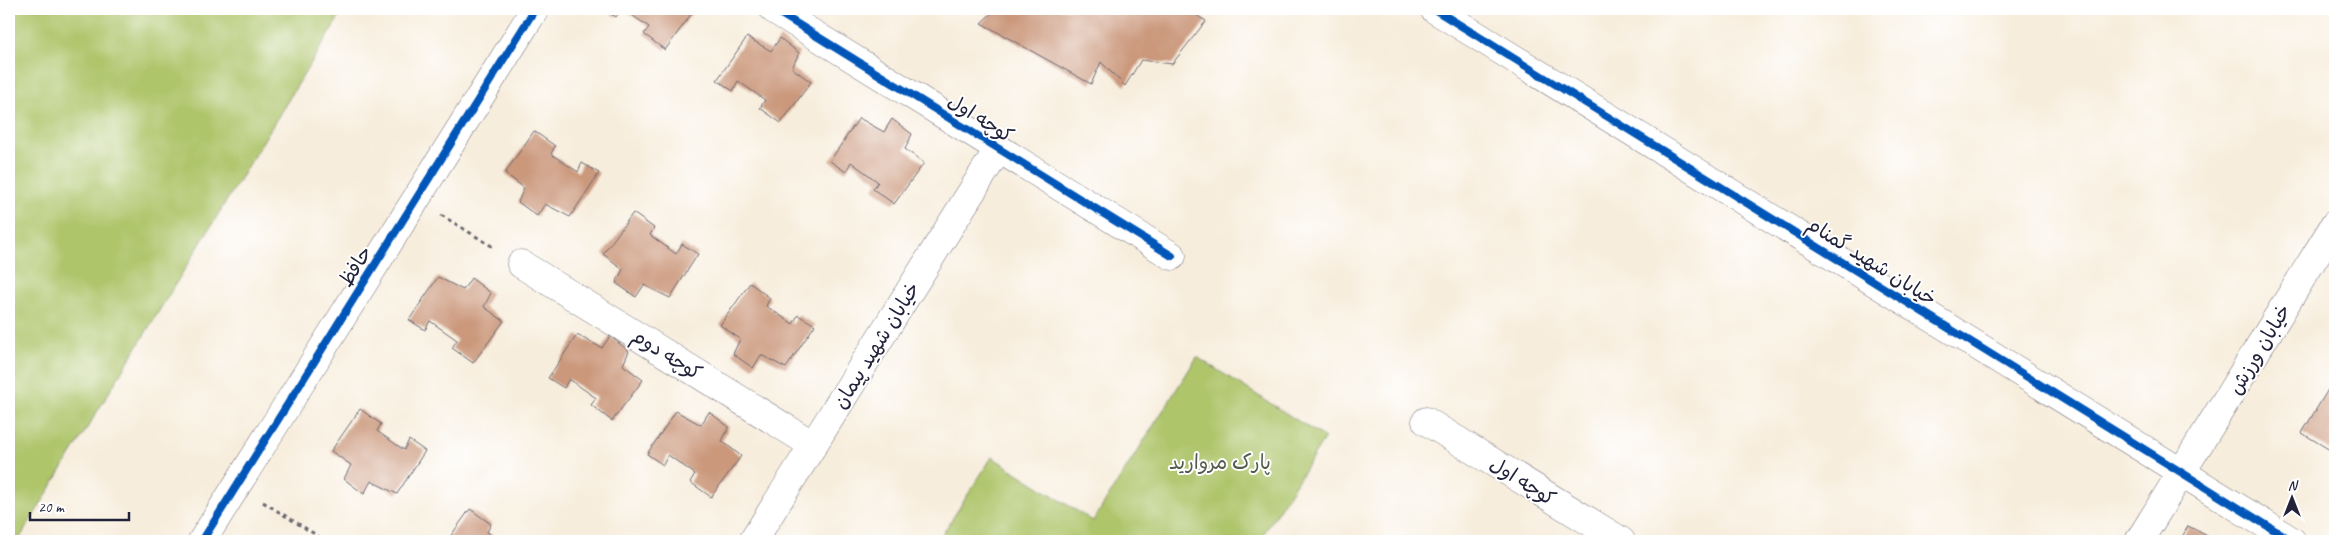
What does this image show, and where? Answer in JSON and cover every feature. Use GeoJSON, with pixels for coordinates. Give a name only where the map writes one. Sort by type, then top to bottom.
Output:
{"type":"FeatureCollection","features":[{"type":"Feature","properties":{"kind":"street","name":"حافظ"},"geometry":{"type":"LineString","coordinates":[[202,541],[535,9]]}},
{"type":"Feature","properties":{"kind":"street","name":"کوچه اول"},"geometry":{"type":"LineString","coordinates":[[773,9],[1172,256]]}},
{"type":"Feature","properties":{"kind":"street","name":"خیابان شهید گمنام"},"geometry":{"type":"LineString","coordinates":[[1434,9],[2292,541]]}},
{"type":"Feature","properties":{"kind":"street","name":"خیابان شهید پیمان"},"geometry":{"type":"LineString","coordinates":[[753,541],[999,148]]}},
{"type":"Feature","properties":{"kind":"street","name":"خیابان ورزش"},"geometry":{"type":"LineString","coordinates":[[2139,541],[2183,473],[2335,224]]}},
{"type":"Feature","properties":{"kind":"street","name":"کوچه دوم"},"geometry":{"type":"LineString","coordinates":[[522,264],[813,444]]}},
{"type":"Feature","properties":{"kind":"street","name":"کوچه اول"},"geometry":{"type":"LineString","coordinates":[[1426,421],[1610,538]]}},
{"type":"Feature","properties":{"kind":"path"},"geometry":{"type":"LineString","coordinates":[[416,199],[522,264]]}},
{"type":"Feature","properties":{"kind":"path"},"geometry":{"type":"LineString","coordinates":[[237,486],[326,541]]}},
{"type":"Feature","properties":{"kind":"green space"},"geometry":{"type":"Polygon","coordinates":[[[11,9],[344,9],[18,541],[9,541],[9,13],[11,9]]]}},
{"type":"Feature","properties":{"kind":"green space","name":"پارک مروارید"},"geometry":{"type":"Polygon","coordinates":[[[1197,357],[1325,438],[1259,541],[938,541],[992,457],[1093,521],[1197,357]]]}},
{"type":"Feature","properties":{"kind":"building"},"geometry":{"type":"Polygon","coordinates":[[[604,9],[622,9],[616,17],[604,9]]]}},
{"type":"Feature","properties":{"kind":"building"},"geometry":{"type":"Polygon","coordinates":[[[623,9],[695,9],[665,50],[644,34],[649,27],[623,9]]]}},
{"type":"Feature","properties":{"kind":"building"},"geometry":{"type":"Polygon","coordinates":[[[996,9],[1186,9],[1206,21],[1172,64],[1141,60],[1125,86],[1101,62],[1091,84],[981,23],[996,9]]]}},
{"type":"Feature","properties":{"kind":"building"},"geometry":{"type":"Polygon","coordinates":[[[747,37],[771,51],[780,38],[799,53],[792,68],[811,82],[781,123],[760,108],[765,100],[738,81],[733,91],[717,80],[747,37]]]}},
{"type":"Feature","properties":{"kind":"building"},"geometry":{"type":"Polygon","coordinates":[[[859,118],[884,132],[892,119],[912,134],[905,149],[924,163],[894,204],[873,189],[878,182],[851,162],[846,172],[830,161],[859,118]]]}},
{"type":"Feature","properties":{"kind":"building"},"geometry":{"type":"Polygon","coordinates":[[[534,131],[555,146],[551,154],[578,172],[582,163],[599,173],[570,217],[545,204],[537,216],[518,202],[524,188],[505,173],[534,131]]]}},
{"type":"Feature","properties":{"kind":"building"},"geometry":{"type":"Polygon","coordinates":[[[633,213],[654,228],[650,235],[676,254],[682,244],[698,254],[670,298],[644,285],[636,297],[616,283],[623,269],[603,254],[633,213]]]}},
{"type":"Feature","properties":{"kind":"building"},"geometry":{"type":"Polygon","coordinates":[[[438,277],[463,290],[471,278],[491,293],[484,307],[504,321],[473,363],[452,348],[457,340],[430,321],[425,330],[409,320],[438,277]]]}},
{"type":"Feature","properties":{"kind":"building"},"geometry":{"type":"Polygon","coordinates":[[[750,283],[770,298],[766,306],[793,324],[798,315],[815,325],[786,368],[761,355],[753,368],[733,354],[740,339],[720,325],[750,283]]]}},
{"type":"Feature","properties":{"kind":"building"},"geometry":{"type":"Polygon","coordinates":[[[577,335],[602,348],[610,336],[629,351],[623,365],[643,380],[612,421],[591,405],[596,398],[569,379],[564,388],[548,378],[577,335]]]}},
{"type":"Feature","properties":{"kind":"building"},"geometry":{"type":"Polygon","coordinates":[[[2335,378],[2335,453],[2302,433],[2335,378]]]}},
{"type":"Feature","properties":{"kind":"building"},"geometry":{"type":"Polygon","coordinates":[[[360,409],[381,424],[377,431],[404,450],[409,440],[425,451],[397,494],[371,481],[364,494],[344,479],[351,465],[331,451],[360,409]]]}},
{"type":"Feature","properties":{"kind":"building"},"geometry":{"type":"Polygon","coordinates":[[[676,411],[701,425],[709,412],[729,427],[722,441],[741,456],[711,497],[690,482],[695,474],[668,455],[663,465],[647,454],[676,411]]]}},
{"type":"Feature","properties":{"kind":"building"},"geometry":{"type":"Polygon","coordinates":[[[470,509],[491,524],[487,532],[500,541],[447,541],[470,509]]]}},
{"type":"Feature","properties":{"kind":"building"},"geometry":{"type":"Polygon","coordinates":[[[2188,526],[2217,541],[2180,541],[2188,526]]]}},
{"type":"Feature","properties":{"kind":"cycle path"},"geometry":{"type":"LineString","coordinates":[[202,541],[535,9]]}},
{"type":"Feature","properties":{"kind":"cycle path"},"geometry":{"type":"LineString","coordinates":[[773,9],[1172,256]]}},
{"type":"Feature","properties":{"kind":"cycle path"},"geometry":{"type":"LineString","coordinates":[[1434,9],[2292,541]]}}]}
